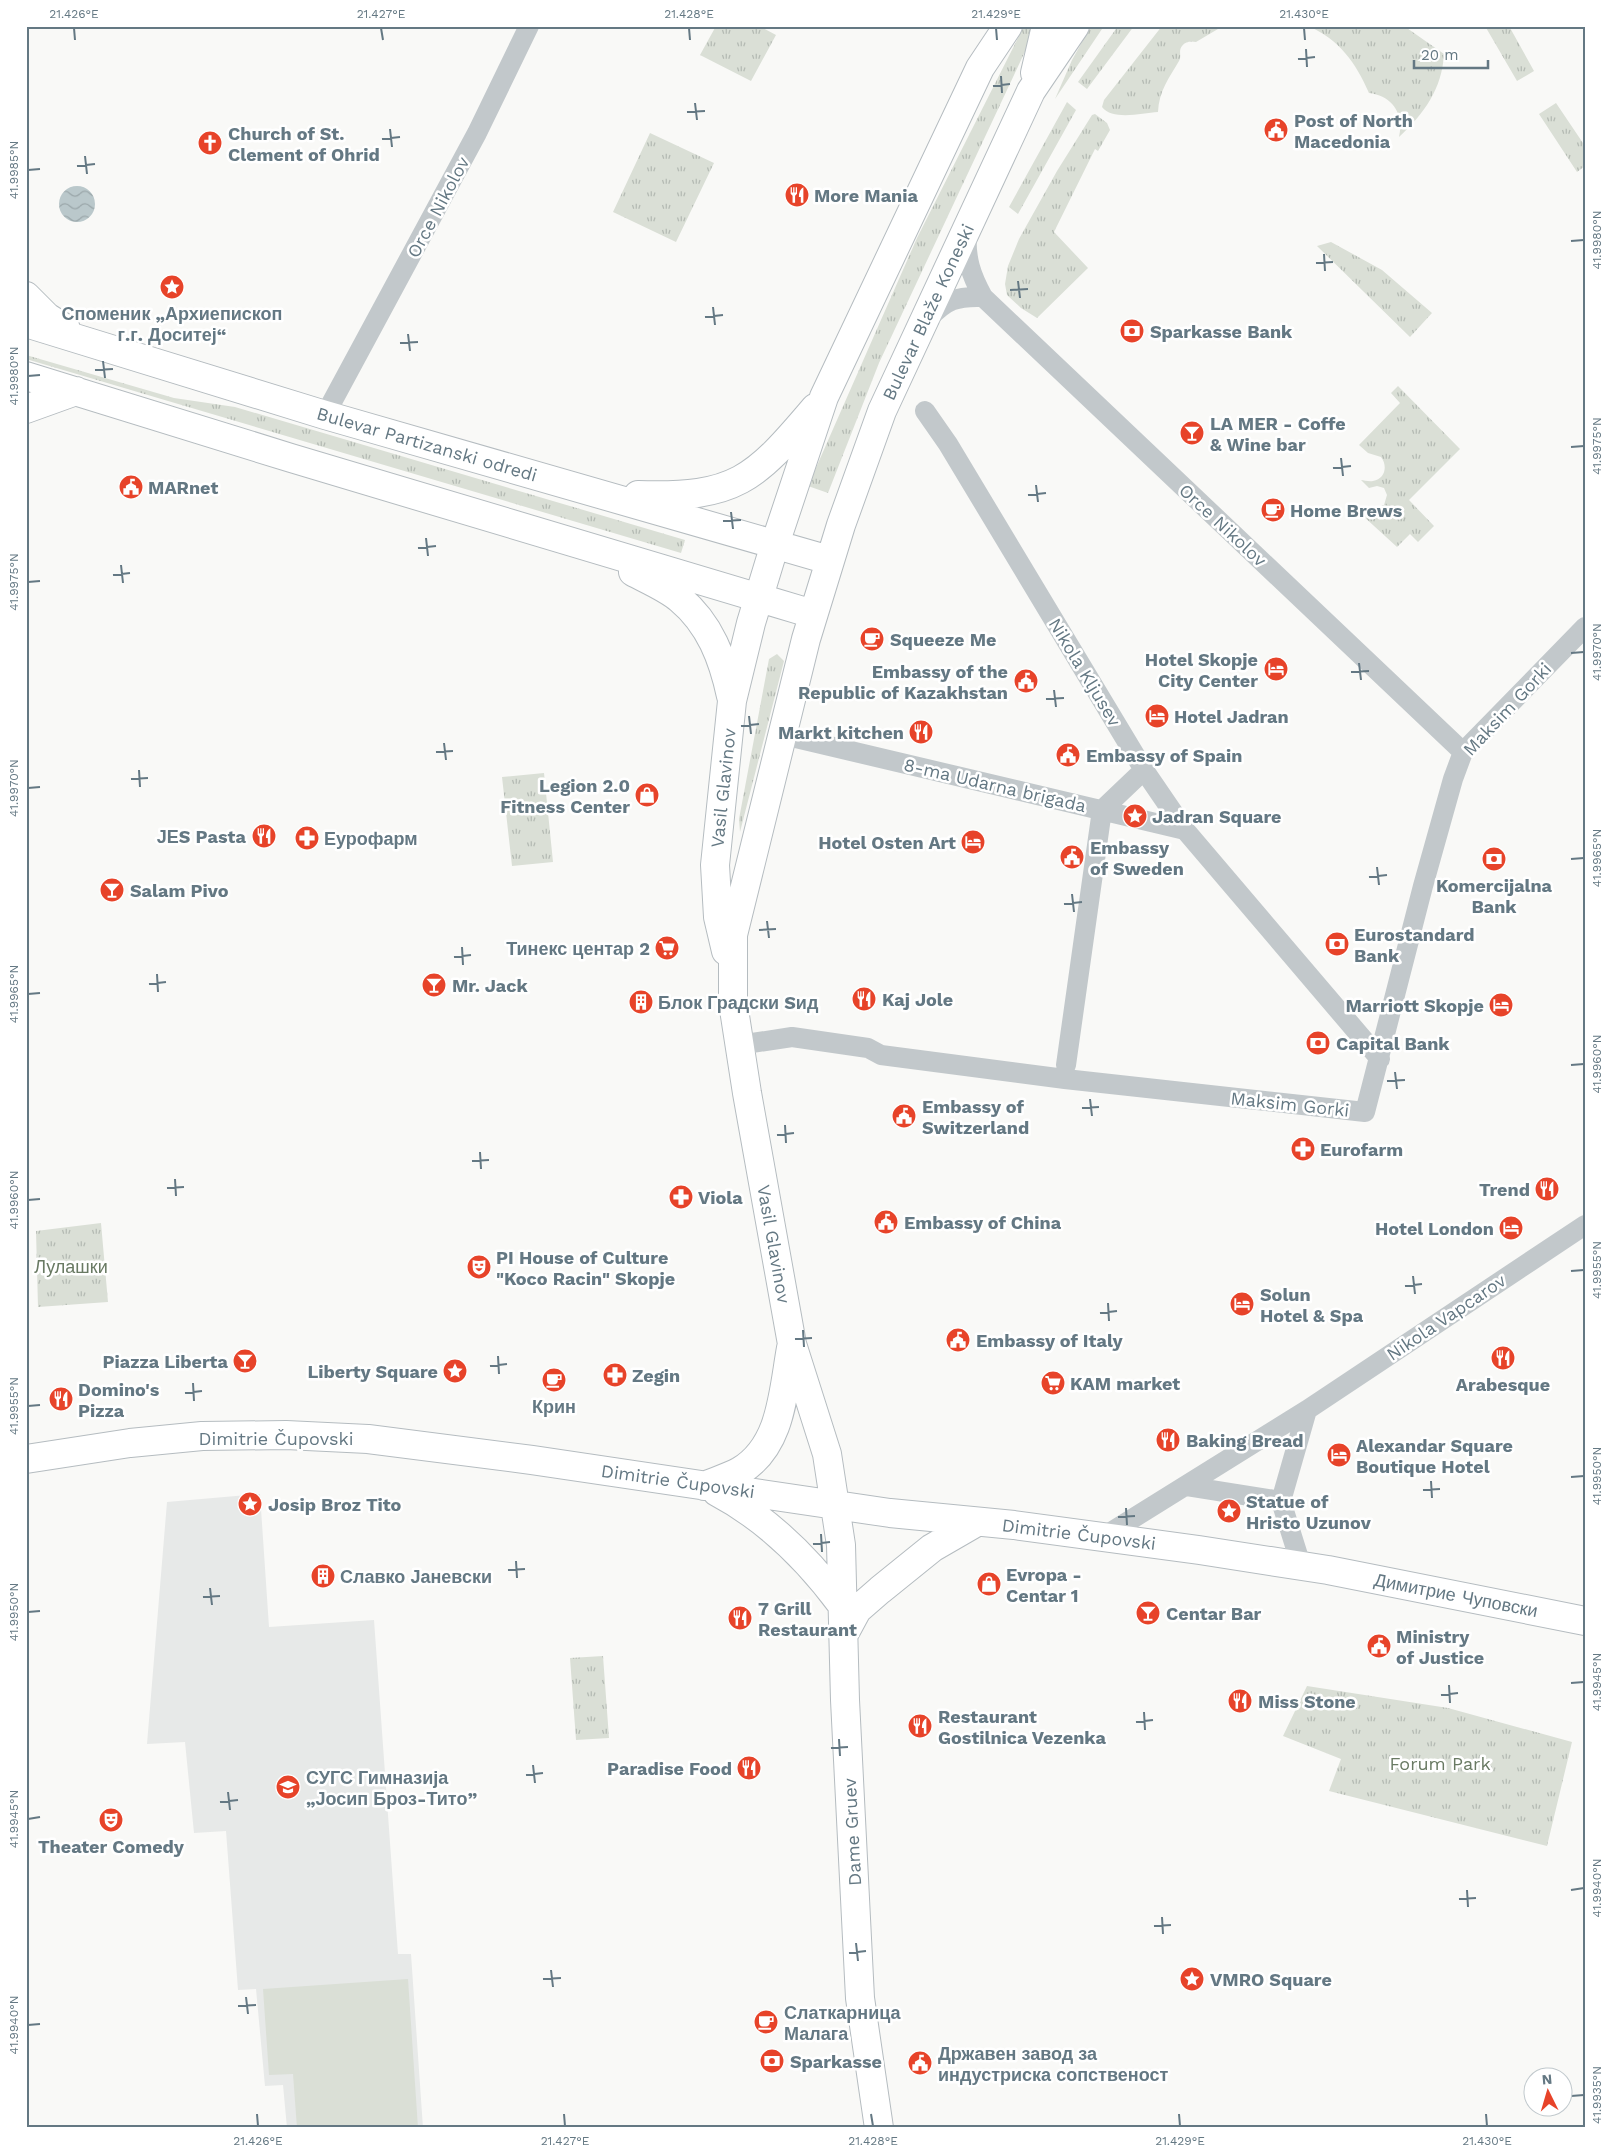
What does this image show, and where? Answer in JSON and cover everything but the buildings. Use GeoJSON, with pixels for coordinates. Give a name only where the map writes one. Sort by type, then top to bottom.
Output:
{"type":"FeatureCollection","features":[{"type":"Feature","properties":{"kind":"street","name":"Orce Nikolov"},"geometry":{"type":"LineString","coordinates":[[325,415],[477,134],[528,26]]}},
{"type":"Feature","properties":{"kind":"street"},"geometry":{"type":"LineString","coordinates":[[980,68],[985,26]]}},
{"type":"Feature","properties":{"kind":"street"},"geometry":{"type":"LineString","coordinates":[[759,598],[824,397],[980,68],[1008,26]]}},
{"type":"Feature","properties":{"kind":"street"},"geometry":{"type":"LineString","coordinates":[[1031,91],[1046,26]]}},
{"type":"Feature","properties":{"kind":"street","name":"Bulevar Blaže Koneski"},"geometry":{"type":"LineString","coordinates":[[813,614],[829,560],[882,411],[1031,91],[1075,26]]}},
{"type":"Feature","properties":{"kind":"street","name":"Orce Nikolov"},"geometry":{"type":"LineString","coordinates":[[968,226],[966,252],[971,275],[983,297],[1463,752]]}},
{"type":"Feature","properties":{"kind":"street"},"geometry":{"type":"LineString","coordinates":[[26,296],[47,317],[85,340]]}},
{"type":"Feature","properties":{"kind":"street"},"geometry":{"type":"LineString","coordinates":[[922,324],[942,305],[962,296],[983,297]]}},
{"type":"Feature","properties":{"kind":"street","name":"Bulevar Partizanski odredi"},"geometry":{"type":"LineString","coordinates":[[26,323],[325,415],[829,560]]}},
{"type":"Feature","properties":{"kind":"street"},"geometry":{"type":"LineString","coordinates":[[26,376],[291,458],[813,614]]}},
{"type":"Feature","properties":{"kind":"street"},"geometry":{"type":"LineString","coordinates":[[26,409],[76,391]]}},
{"type":"Feature","properties":{"kind":"street"},"geometry":{"type":"LineString","coordinates":[[593,493],[685,496],[713,492],[740,482],[777,452],[824,397]]}},
{"type":"Feature","properties":{"kind":"street","name":"Nikola Kljusev"},"geometry":{"type":"LineString","coordinates":[[925,411],[948,444],[1144,770],[1184,830],[1380,1059]]}},
{"type":"Feature","properties":{"kind":"street"},"geometry":{"type":"LineString","coordinates":[[580,545],[679,598],[702,622],[714,642],[725,667],[732,701]]}},
{"type":"Feature","properties":{"kind":"street","name":"Vasil Glavinov"},"geometry":{"type":"LineString","coordinates":[[759,598],[732,701],[715,865],[718,917],[732,980],[752,1043],[792,1344],[826,1454],[836,1504]]}},
{"type":"Feature","properties":{"kind":"street","name":"Vasil Glavinov"},"geometry":{"type":"LineString","coordinates":[[732,980],[733,935],[813,614]]}},
{"type":"Feature","properties":{"kind":"street","name":"Maksim Gorki"},"geometry":{"type":"LineString","coordinates":[[752,1043],[866,1060],[880,1055],[1066,1072],[1365,1112],[1423,886],[1453,779],[1463,752],[1585,627]]}},
{"type":"Feature","properties":{"kind":"street","name":"8-ma Udarna brigada"},"geometry":{"type":"LineString","coordinates":[[783,735],[1102,810],[1066,1072]]}},
{"type":"Feature","properties":{"kind":"street"},"geometry":{"type":"LineString","coordinates":[[1102,810],[1144,770]]}},
{"type":"Feature","properties":{"kind":"street"},"geometry":{"type":"LineString","coordinates":[[1102,810],[1184,830]]}},
{"type":"Feature","properties":{"kind":"street","name":"Nikola Vapcarov"},"geometry":{"type":"LineString","coordinates":[[1103,1537],[1307,1410],[1585,1224]]}},
{"type":"Feature","properties":{"kind":"street"},"geometry":{"type":"LineString","coordinates":[[704,1486],[739,1471],[757,1458],[770,1440],[778,1420],[792,1344]]}},
{"type":"Feature","properties":{"kind":"street"},"geometry":{"type":"LineString","coordinates":[[1300,1565],[1281,1501],[1307,1410]]}},
{"type":"Feature","properties":{"kind":"street","name":"Dimitrie Čupovski"},"geometry":{"type":"LineString","coordinates":[[26,1459],[130,1443],[202,1436],[286,1435],[398,1443],[890,1513],[1103,1537],[1300,1565]]}},
{"type":"Feature","properties":{"kind":"street"},"geometry":{"type":"LineString","coordinates":[[704,1486],[736,1502],[765,1522],[809,1564],[842,1605]]}},
{"type":"Feature","properties":{"kind":"street"},"geometry":{"type":"LineString","coordinates":[[1187,1486],[1281,1501]]}},
{"type":"Feature","properties":{"kind":"street","name":"Dame Gruev"},"geometry":{"type":"LineString","coordinates":[[836,1504],[841,1545],[860,2005],[879,2128]]}},
{"type":"Feature","properties":{"kind":"street"},"geometry":{"type":"LineString","coordinates":[[844,1634],[857,1610],[880,1590],[932,1548],[977,1522]]}},
{"type":"Feature","properties":{"kind":"street","name":"Димитрие Чуповски"},"geometry":{"type":"LineString","coordinates":[[1300,1565],[1585,1622]]}},
{"type":"Feature","properties":{"kind":"shaded area","name":"СУГС Гимназија „Јосип Броз-Тито”"},"geometry":{"type":"Polygon","coordinates":[[[260,1494],[269,1627],[374,1620],[398,1954],[411,1954],[423,2128],[287,2128],[283,2085],[265,2086],[256,1989],[238,1990],[226,1831],[194,1833],[185,1742],[147,1744],[167,1502],[260,1494]]]}},
{"type":"Feature","properties":{"kind":"green space"},"geometry":{"type":"Polygon","coordinates":[[[716,26],[759,26],[776,35],[751,81],[700,55],[716,26]]]}},
{"type":"Feature","properties":{"kind":"green space"},"geometry":{"type":"Polygon","coordinates":[[[1024,26],[1037,26],[879,363],[828,493],[808,486],[917,238],[1024,26]]]}},
{"type":"Feature","properties":{"kind":"green space"},"geometry":{"type":"Polygon","coordinates":[[[1091,26],[1104,26],[1055,99],[1072,60],[1091,26]]]}},
{"type":"Feature","properties":{"kind":"green space"},"geometry":{"type":"Polygon","coordinates":[[[1118,26],[1134,26],[1087,89],[1078,82],[1118,26]]]}},
{"type":"Feature","properties":{"kind":"green space"},"geometry":{"type":"Polygon","coordinates":[[[1162,26],[1223,26],[1196,42],[1185,43],[1182,46],[1180,59],[1162,91],[1158,112],[1120,115],[1107,111],[1102,107],[1104,100],[1162,26]]]}},
{"type":"Feature","properties":{"kind":"green space"},"geometry":{"type":"Polygon","coordinates":[[[1308,26],[1404,26],[1444,54],[1440,78],[1430,100],[1424,110],[1399,137],[1400,121],[1395,108],[1385,98],[1369,93],[1345,53],[1329,38],[1308,26]]]}},
{"type":"Feature","properties":{"kind":"green space"},"geometry":{"type":"Polygon","coordinates":[[[1485,26],[1509,26],[1534,71],[1517,81],[1485,26]]]}},
{"type":"Feature","properties":{"kind":"green space"},"geometry":{"type":"Polygon","coordinates":[[[1067,102],[1076,110],[1018,214],[1009,207],[1067,102]]]}},
{"type":"Feature","properties":{"kind":"green space"},"geometry":{"type":"Polygon","coordinates":[[[1556,103],[1585,146],[1585,166],[1577,172],[1539,114],[1556,103]]]}},
{"type":"Feature","properties":{"kind":"green space"},"geometry":{"type":"Polygon","coordinates":[[[1095,114],[1107,123],[1110,130],[1098,151],[1095,149],[1054,232],[1088,268],[1037,318],[1021,308],[1007,295],[1005,284],[1008,266],[1019,239],[1057,171],[1092,115],[1095,114]]]}},
{"type":"Feature","properties":{"kind":"green space"},"geometry":{"type":"Polygon","coordinates":[[[650,133],[714,163],[676,242],[613,212],[650,133]]]}},
{"type":"Feature","properties":{"kind":"green space"},"geometry":{"type":"Polygon","coordinates":[[[1331,242],[1382,270],[1432,313],[1410,337],[1317,246],[1331,242]]]}},
{"type":"Feature","properties":{"kind":"green space"},"geometry":{"type":"Polygon","coordinates":[[[26,355],[174,398],[235,407],[685,540],[681,553],[26,359],[26,355]]]}},
{"type":"Feature","properties":{"kind":"green space"},"geometry":{"type":"Polygon","coordinates":[[[1398,386],[1460,449],[1409,500],[1434,526],[1418,542],[1410,534],[1397,547],[1362,515],[1371,506],[1377,508],[1384,505],[1387,495],[1384,488],[1377,486],[1369,488],[1361,480],[1377,480],[1383,475],[1385,468],[1381,457],[1368,453],[1359,445],[1400,403],[1391,393],[1398,386]]]}},
{"type":"Feature","properties":{"kind":"green space"},"geometry":{"type":"Polygon","coordinates":[[[777,654],[784,661],[740,832],[739,819],[769,659],[777,654]]]}},
{"type":"Feature","properties":{"kind":"green space"},"geometry":{"type":"Polygon","coordinates":[[[544,773],[553,862],[512,866],[502,777],[544,773]]]}},
{"type":"Feature","properties":{"kind":"green space","name":"Лулашки"},"geometry":{"type":"Polygon","coordinates":[[[101,1223],[108,1302],[38,1307],[36,1231],[101,1223]]]}},
{"type":"Feature","properties":{"kind":"green space"},"geometry":{"type":"Polygon","coordinates":[[[603,1656],[609,1738],[576,1740],[570,1658],[603,1656]]]}},
{"type":"Feature","properties":{"kind":"green space","name":"Forum Park"},"geometry":{"type":"Polygon","coordinates":[[[1307,1686],[1448,1708],[1572,1742],[1547,1846],[1329,1791],[1341,1759],[1283,1736],[1307,1686]]]}},
{"type":"Feature","properties":{"kind":"green space"},"geometry":{"type":"Polygon","coordinates":[[[408,1979],[418,2128],[297,2128],[293,2074],[269,2075],[263,1989],[408,1979]]]}},
{"type":"Feature","properties":{"kind":"water"},"geometry":{"type":"Polygon","coordinates":[[[77,186],[84,187],[90,191],[94,197],[94,211],[90,217],[84,221],[77,222],[70,221],[64,217],[60,211],[59,204],[60,197],[64,191],[70,187],[77,186]]]}},
{"type":"Feature","properties":{"kind":"place","name":"Post of North Macedonia"},"geometry":{"type":"Point","coordinates":[1276,130]}},
{"type":"Feature","properties":{"kind":"place","name":"Church of St. Clement of Ohrid"},"geometry":{"type":"Point","coordinates":[210,143]}},
{"type":"Feature","properties":{"kind":"place","name":"More Mania"},"geometry":{"type":"Point","coordinates":[797,195]}},
{"type":"Feature","properties":{"kind":"place","name":"Споменик „Архиепископ г.г. Доситеј“"},"geometry":{"type":"Point","coordinates":[172,287]}},
{"type":"Feature","properties":{"kind":"place","name":"Sparkasse Bank"},"geometry":{"type":"Point","coordinates":[1132,331]}},
{"type":"Feature","properties":{"kind":"place","name":"LA MER - Coffe & Wine bar"},"geometry":{"type":"Point","coordinates":[1192,433]}},
{"type":"Feature","properties":{"kind":"place","name":"MARnet"},"geometry":{"type":"Point","coordinates":[131,487]}},
{"type":"Feature","properties":{"kind":"place","name":"Home Brews"},"geometry":{"type":"Point","coordinates":[1273,510]}},
{"type":"Feature","properties":{"kind":"place","name":"Squeeze Me"},"geometry":{"type":"Point","coordinates":[872,639]}},
{"type":"Feature","properties":{"kind":"place","name":"Hotel Skopje City Center"},"geometry":{"type":"Point","coordinates":[1276,669]}},
{"type":"Feature","properties":{"kind":"place","name":"Embassy of the Republic of Kazakhstan"},"geometry":{"type":"Point","coordinates":[1026,681]}},
{"type":"Feature","properties":{"kind":"place","name":"Hotel Jadran"},"geometry":{"type":"Point","coordinates":[1157,716]}},
{"type":"Feature","properties":{"kind":"place","name":"Markt kitchen"},"geometry":{"type":"Point","coordinates":[921,732]}},
{"type":"Feature","properties":{"kind":"place","name":"Embassy of Spain"},"geometry":{"type":"Point","coordinates":[1068,755]}},
{"type":"Feature","properties":{"kind":"place","name":"Legion 2.0 Fitness Center"},"geometry":{"type":"Point","coordinates":[647,795]}},
{"type":"Feature","properties":{"kind":"place","name":"Jadran Square"},"geometry":{"type":"Point","coordinates":[1135,816]}},
{"type":"Feature","properties":{"kind":"place","name":"ЈЕS Pasta"},"geometry":{"type":"Point","coordinates":[264,836]}},
{"type":"Feature","properties":{"kind":"place","name":"Еурофарм"},"geometry":{"type":"Point","coordinates":[307,838]}},
{"type":"Feature","properties":{"kind":"place","name":"Hotel Osten Art"},"geometry":{"type":"Point","coordinates":[973,842]}},
{"type":"Feature","properties":{"kind":"place","name":"Embassy of Sweden"},"geometry":{"type":"Point","coordinates":[1072,857]}},
{"type":"Feature","properties":{"kind":"place","name":"Komercijalna Bank"},"geometry":{"type":"Point","coordinates":[1494,859]}},
{"type":"Feature","properties":{"kind":"place","name":"Salam Pivo"},"geometry":{"type":"Point","coordinates":[112,890]}},
{"type":"Feature","properties":{"kind":"place","name":"Eurostandard Bank"},"geometry":{"type":"Point","coordinates":[1337,944]}},
{"type":"Feature","properties":{"kind":"place","name":"Тинекс центар 2"},"geometry":{"type":"Point","coordinates":[667,948]}},
{"type":"Feature","properties":{"kind":"place","name":"Mr. Jack"},"geometry":{"type":"Point","coordinates":[434,985]}},
{"type":"Feature","properties":{"kind":"place","name":"Kaj Jole"},"geometry":{"type":"Point","coordinates":[864,999]}},
{"type":"Feature","properties":{"kind":"place","name":"Блок Градски Sид"},"geometry":{"type":"Point","coordinates":[641,1002]}},
{"type":"Feature","properties":{"kind":"place","name":"Marriott Skopje"},"geometry":{"type":"Point","coordinates":[1501,1005]}},
{"type":"Feature","properties":{"kind":"place","name":"Capital Bank"},"geometry":{"type":"Point","coordinates":[1318,1043]}},
{"type":"Feature","properties":{"kind":"place","name":"Embassy of Switzerland"},"geometry":{"type":"Point","coordinates":[904,1116]}},
{"type":"Feature","properties":{"kind":"place","name":"Eurofarm"},"geometry":{"type":"Point","coordinates":[1303,1149]}},
{"type":"Feature","properties":{"kind":"place","name":"Trend"},"geometry":{"type":"Point","coordinates":[1547,1189]}},
{"type":"Feature","properties":{"kind":"place","name":"Viola"},"geometry":{"type":"Point","coordinates":[681,1197]}},
{"type":"Feature","properties":{"kind":"place","name":"Embassy of China"},"geometry":{"type":"Point","coordinates":[886,1222]}},
{"type":"Feature","properties":{"kind":"place","name":"Hotel London"},"geometry":{"type":"Point","coordinates":[1511,1228]}},
{"type":"Feature","properties":{"kind":"place","name":"PI House of Culture \"Koco Racin\" Skopje"},"geometry":{"type":"Point","coordinates":[479,1267]}},
{"type":"Feature","properties":{"kind":"place","name":"Solun Hotel & Spa"},"geometry":{"type":"Point","coordinates":[1242,1304]}},
{"type":"Feature","properties":{"kind":"place","name":"Embassy of Italy"},"geometry":{"type":"Point","coordinates":[958,1340]}},
{"type":"Feature","properties":{"kind":"place","name":"Arabesque"},"geometry":{"type":"Point","coordinates":[1503,1358]}},
{"type":"Feature","properties":{"kind":"place","name":"Piazza Liberta"},"geometry":{"type":"Point","coordinates":[245,1361]}},
{"type":"Feature","properties":{"kind":"place","name":"Liberty Square"},"geometry":{"type":"Point","coordinates":[455,1371]}},
{"type":"Feature","properties":{"kind":"place","name":"Zegin"},"geometry":{"type":"Point","coordinates":[615,1375]}},
{"type":"Feature","properties":{"kind":"place","name":"Крин"},"geometry":{"type":"Point","coordinates":[554,1380]}},
{"type":"Feature","properties":{"kind":"place","name":"KAM market"},"geometry":{"type":"Point","coordinates":[1053,1383]}},
{"type":"Feature","properties":{"kind":"place","name":"Domino's Pizza"},"geometry":{"type":"Point","coordinates":[61,1399]}},
{"type":"Feature","properties":{"kind":"place","name":"Baking Bread"},"geometry":{"type":"Point","coordinates":[1168,1440]}},
{"type":"Feature","properties":{"kind":"place","name":"Alexandar Square Boutique Hotel"},"geometry":{"type":"Point","coordinates":[1339,1455]}},
{"type":"Feature","properties":{"kind":"place","name":"Josip Broz Tito"},"geometry":{"type":"Point","coordinates":[250,1504]}},
{"type":"Feature","properties":{"kind":"place","name":"Statue of Hristo Uzunov"},"geometry":{"type":"Point","coordinates":[1229,1511]}},
{"type":"Feature","properties":{"kind":"place","name":"Славко Јаневски"},"geometry":{"type":"Point","coordinates":[323,1576]}},
{"type":"Feature","properties":{"kind":"place","name":"Evropa - Centar 1"},"geometry":{"type":"Point","coordinates":[989,1584]}},
{"type":"Feature","properties":{"kind":"place","name":"Centar Bar"},"geometry":{"type":"Point","coordinates":[1148,1613]}},
{"type":"Feature","properties":{"kind":"place","name":"7 Grill Restaurant"},"geometry":{"type":"Point","coordinates":[740,1618]}},
{"type":"Feature","properties":{"kind":"place","name":"Ministry of Justice"},"geometry":{"type":"Point","coordinates":[1379,1646]}},
{"type":"Feature","properties":{"kind":"place","name":"Miss Stone"},"geometry":{"type":"Point","coordinates":[1240,1701]}},
{"type":"Feature","properties":{"kind":"place","name":"Restaurant Gostilnica Vezenka"},"geometry":{"type":"Point","coordinates":[920,1726]}},
{"type":"Feature","properties":{"kind":"place","name":"Paradise Food"},"geometry":{"type":"Point","coordinates":[749,1768]}},
{"type":"Feature","properties":{"kind":"place","name":"СУГС Гимназија „Јосип Броз-Тито”"},"geometry":{"type":"Point","coordinates":[288,1787]}},
{"type":"Feature","properties":{"kind":"place","name":"Theater Comedy"},"geometry":{"type":"Point","coordinates":[111,1820]}},
{"type":"Feature","properties":{"kind":"place","name":"VMRO Square"},"geometry":{"type":"Point","coordinates":[1192,1979]}},
{"type":"Feature","properties":{"kind":"place","name":"Слаткарница Малага"},"geometry":{"type":"Point","coordinates":[766,2022]}},
{"type":"Feature","properties":{"kind":"place","name":"Sparkasse"},"geometry":{"type":"Point","coordinates":[772,2061]}},
{"type":"Feature","properties":{"kind":"place","name":"Државен завод за индустриска сопственост"},"geometry":{"type":"Point","coordinates":[920,2063]}}]}
